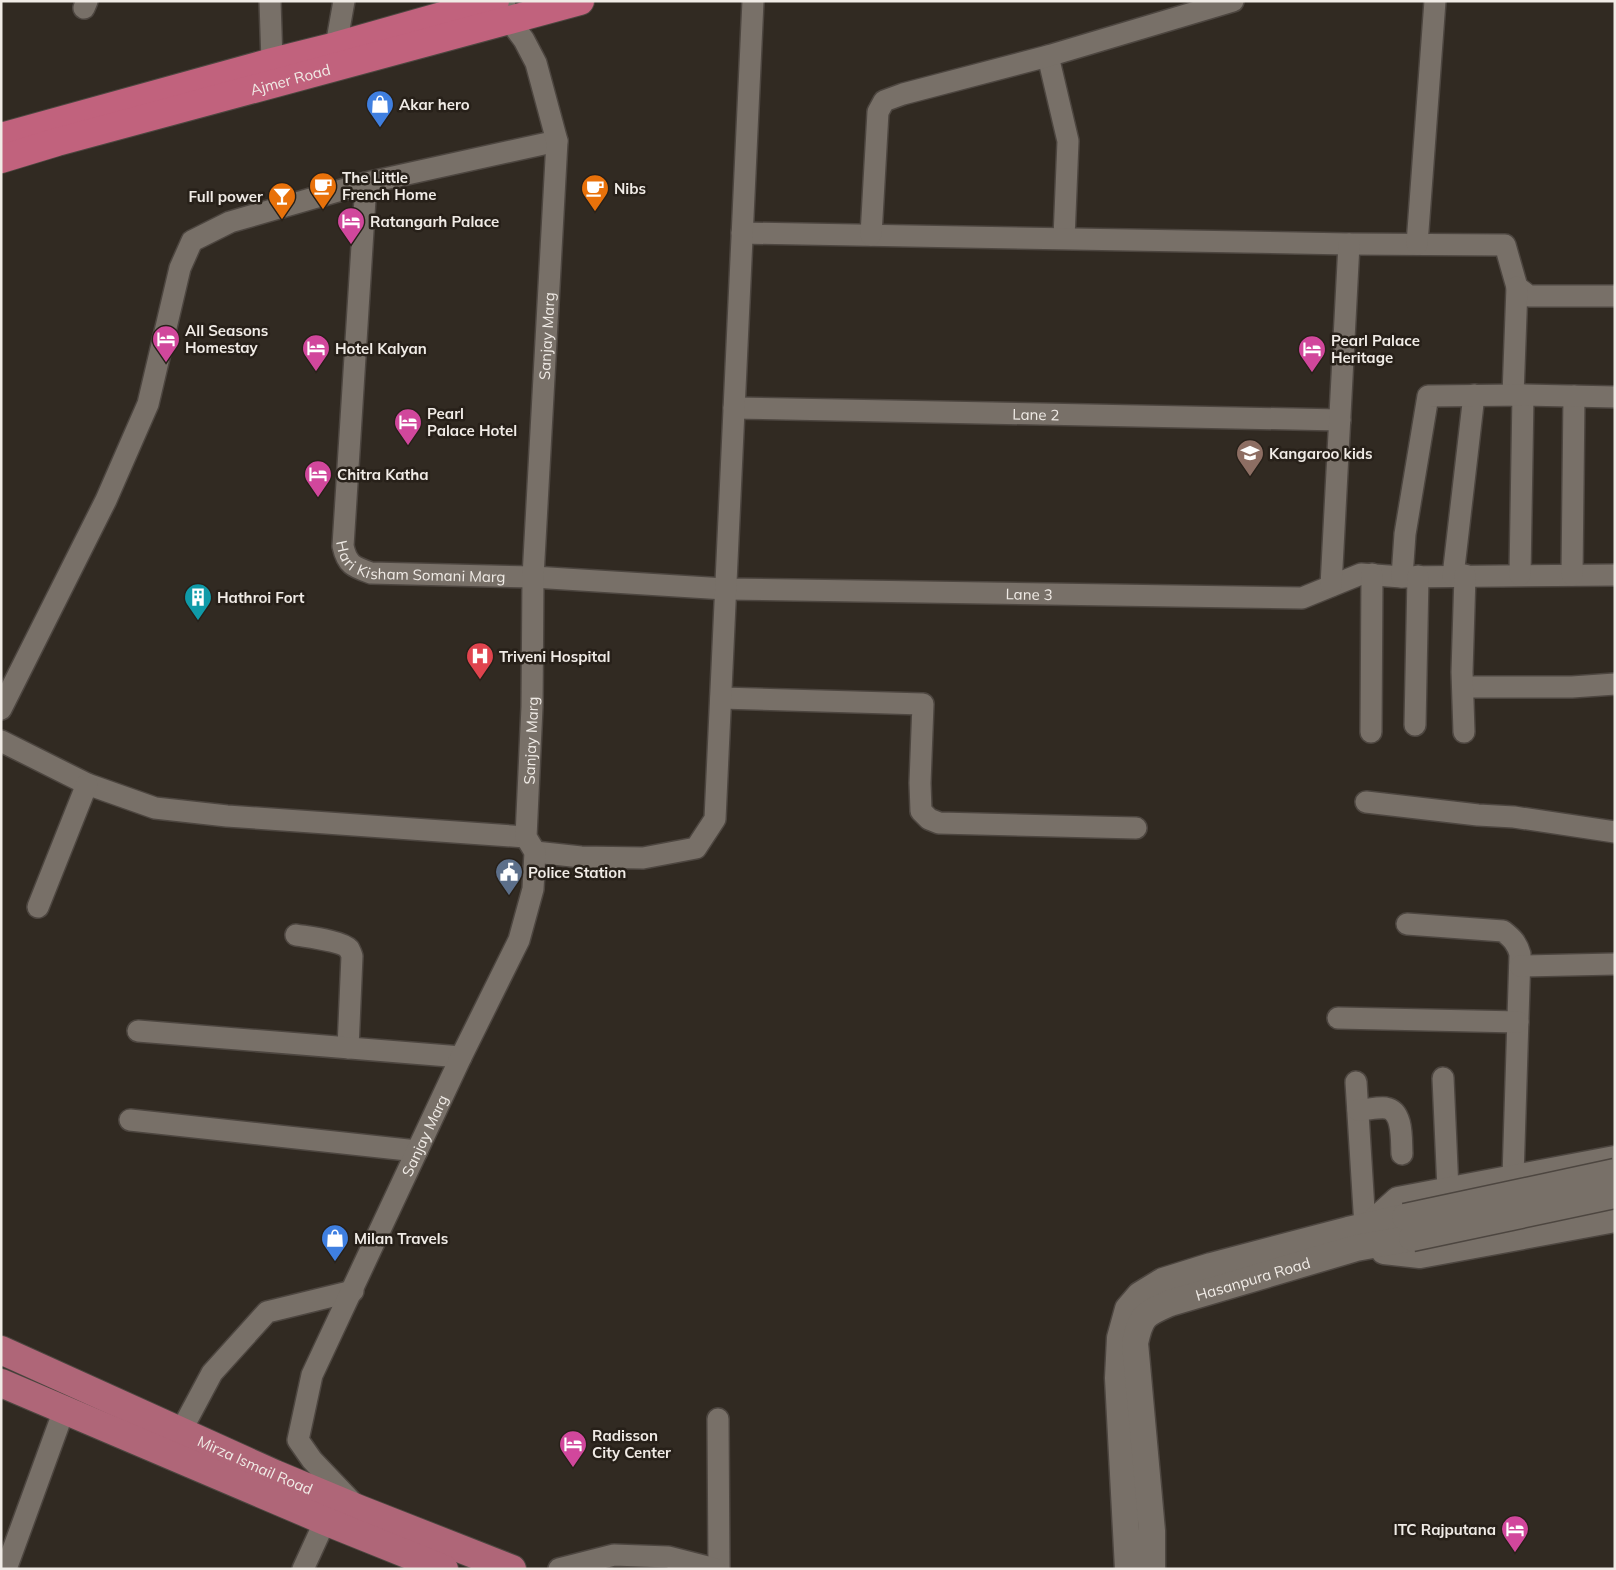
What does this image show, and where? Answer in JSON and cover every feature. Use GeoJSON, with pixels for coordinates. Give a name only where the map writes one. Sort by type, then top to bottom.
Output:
{"type":"FeatureCollection","features":[{"type":"Feature","properties":{"kind":"highway","name":"Ajmer Road"},"geometry":{"type":"LineString","coordinates":[[1,137],[336,46],[503,8],[580,1]]}},
{"type":"Feature","properties":{"kind":"highway","name":"Ajmer Road"},"geometry":{"type":"LineString","coordinates":[[1,159],[503,8]]}},
{"type":"Feature","properties":{"kind":"main road","name":"Mirza Ismail Road"},"geometry":{"type":"LineString","coordinates":[[1,1350],[181,1432],[359,1509],[512,1569]]}},
{"type":"Feature","properties":{"kind":"main road","name":"Mirza Ismail Road"},"geometry":{"type":"LineString","coordinates":[[1,1383],[325,1521],[444,1569]]}},
{"type":"Feature","properties":{"kind":"street"},"geometry":{"type":"LineString","coordinates":[[270,1],[272,62]]}},
{"type":"Feature","properties":{"kind":"street"},"geometry":{"type":"LineString","coordinates":[[336,46],[344,1]]}},
{"type":"Feature","properties":{"kind":"street"},"geometry":{"type":"LineString","coordinates":[[1,741],[87,784],[155,808],[530,844],[581,856],[643,858],[696,848],[716,819],[753,1]]}},
{"type":"Feature","properties":{"kind":"street"},"geometry":{"type":"LineString","coordinates":[[872,235],[878,112],[884,101],[903,94],[1048,56],[1233,1]]}},
{"type":"Feature","properties":{"kind":"street"},"geometry":{"type":"LineString","coordinates":[[1417,244],[1435,1]]}},
{"type":"Feature","properties":{"kind":"street","name":"Sanjay Marg"},"geometry":{"type":"LineString","coordinates":[[359,1509],[322,1472],[298,1440],[312,1376],[461,1057],[519,940],[533,889],[530,844],[533,577],[557,141],[536,63],[524,40],[503,8]]}},
{"type":"Feature","properties":{"kind":"street"},"geometry":{"type":"LineString","coordinates":[[1048,56],[1068,141],[1064,238]]}},
{"type":"Feature","properties":{"kind":"street"},"geometry":{"type":"LineString","coordinates":[[1,709],[106,500],[148,404],[180,268],[192,240],[230,222],[366,183],[557,141]]}},
{"type":"Feature","properties":{"kind":"street","name":"Hari Kisham Somani Marg"},"geometry":{"type":"LineString","coordinates":[[366,183],[343,546],[345,556],[354,568],[371,573],[533,577],[725,589]]}},
{"type":"Feature","properties":{"kind":"street"},"geometry":{"type":"LineString","coordinates":[[742,233],[1506,245],[1517,287],[1520,575]]}},
{"type":"Feature","properties":{"kind":"street"},"geometry":{"type":"LineString","coordinates":[[1331,586],[1348,244]]}},
{"type":"Feature","properties":{"kind":"street"},"geometry":{"type":"LineString","coordinates":[[1517,287],[1529,296],[1615,296]]}},
{"type":"Feature","properties":{"kind":"street"},"geometry":{"type":"LineString","coordinates":[[1464,732],[1459,575],[1474,395]]}},
{"type":"Feature","properties":{"kind":"street"},"geometry":{"type":"LineString","coordinates":[[1414,726],[1410,576],[1405,534],[1428,396],[1615,397]]}},
{"type":"Feature","properties":{"kind":"street"},"geometry":{"type":"LineString","coordinates":[[1572,575],[1574,396]]}},
{"type":"Feature","properties":{"kind":"street","name":"Lane 2"},"geometry":{"type":"LineString","coordinates":[[734,408],[1340,420]]}},
{"type":"Feature","properties":{"kind":"street","name":"Lane 3"},"geometry":{"type":"LineString","coordinates":[[725,589],[1302,598],[1361,574],[1410,576],[1615,576]]}},
{"type":"Feature","properties":{"kind":"street"},"geometry":{"type":"LineString","coordinates":[[1371,732],[1372,574]]}},
{"type":"Feature","properties":{"kind":"street"},"geometry":{"type":"LineString","coordinates":[[1463,686],[1572,687],[1615,684]]}},
{"type":"Feature","properties":{"kind":"street"},"geometry":{"type":"LineString","coordinates":[[721,698],[923,704],[920,783],[921,811],[939,824],[1136,828]]}},
{"type":"Feature","properties":{"kind":"street"},"geometry":{"type":"LineString","coordinates":[[38,906],[87,784]]}},
{"type":"Feature","properties":{"kind":"street"},"geometry":{"type":"LineString","coordinates":[[1366,802],[1478,815],[1514,817],[1615,832]]}},
{"type":"Feature","properties":{"kind":"street"},"geometry":{"type":"LineString","coordinates":[[1407,924],[1503,932],[1513,938],[1517,944],[1520,954],[1520,966],[1512,1177]]}},
{"type":"Feature","properties":{"kind":"street"},"geometry":{"type":"LineString","coordinates":[[296,935],[319,938],[343,945],[349,949],[352,956],[348,1048]]}},
{"type":"Feature","properties":{"kind":"street"},"geometry":{"type":"LineString","coordinates":[[1520,966],[1615,964]]}},
{"type":"Feature","properties":{"kind":"street"},"geometry":{"type":"LineString","coordinates":[[1338,1018],[1518,1022]]}},
{"type":"Feature","properties":{"kind":"street"},"geometry":{"type":"LineString","coordinates":[[138,1031],[461,1057]]}},
{"type":"Feature","properties":{"kind":"street"},"geometry":{"type":"LineString","coordinates":[[1443,1078],[1448,1190]]}},
{"type":"Feature","properties":{"kind":"street"},"geometry":{"type":"LineString","coordinates":[[1356,1082],[1360,1232]]}},
{"type":"Feature","properties":{"kind":"street"},"geometry":{"type":"LineString","coordinates":[[1358,1110],[1387,1108],[1393,1111],[1400,1120],[1402,1154]]}},
{"type":"Feature","properties":{"kind":"street"},"geometry":{"type":"LineString","coordinates":[[130,1120],[417,1152]]}},
{"type":"Feature","properties":{"kind":"street"},"geometry":{"type":"LineString","coordinates":[[1360,1232],[1398,1200],[1512,1177],[1612,1164]]}},
{"type":"Feature","properties":{"kind":"street"},"geometry":{"type":"LineString","coordinates":[[1612,1164],[1615,1204]]}},
{"type":"Feature","properties":{"kind":"street"},"geometry":{"type":"LineString","coordinates":[[1409,1228],[1612,1164]]}},
{"type":"Feature","properties":{"kind":"street","name":"Hasanpura Road"},"geometry":{"type":"LineString","coordinates":[[1128,1569],[1118,1378],[1120,1338],[1128,1309],[1140,1295],[1163,1281],[1211,1266],[1360,1232],[1409,1228],[1615,1196]]}},
{"type":"Feature","properties":{"kind":"street"},"geometry":{"type":"LineString","coordinates":[[1360,1232],[1420,1255],[1615,1219]]}},
{"type":"Feature","properties":{"kind":"street","name":"Hasanpura Road"},"geometry":{"type":"LineString","coordinates":[[1152,1569],[1152,1531],[1135,1342],[1139,1325],[1148,1312],[1360,1232]]}},
{"type":"Feature","properties":{"kind":"street"},"geometry":{"type":"LineString","coordinates":[[181,1432],[212,1374],[267,1312],[353,1291]]}},
{"type":"Feature","properties":{"kind":"street"},"geometry":{"type":"LineString","coordinates":[[6,1569],[64,1410]]}},
{"type":"Feature","properties":{"kind":"street"},"geometry":{"type":"LineString","coordinates":[[718,1419],[719,1569]]}},
{"type":"Feature","properties":{"kind":"street"},"geometry":{"type":"LineString","coordinates":[[303,1569],[325,1521]]}},
{"type":"Feature","properties":{"kind":"street"},"geometry":{"type":"LineString","coordinates":[[559,1569],[614,1555],[715,1569]]}},
{"type":"Feature","properties":{"kind":"place","name":"Akar hero"},"geometry":{"type":"Point","coordinates":[380,128]}},
{"type":"Feature","properties":{"kind":"place","name":"The Little French Home"},"geometry":{"type":"Point","coordinates":[323,210]}},
{"type":"Feature","properties":{"kind":"place","name":"Nibs"},"geometry":{"type":"Point","coordinates":[595,212]}},
{"type":"Feature","properties":{"kind":"place","name":"Full power"},"geometry":{"type":"Point","coordinates":[282,220]}},
{"type":"Feature","properties":{"kind":"place","name":"Ratangarh Palace"},"geometry":{"type":"Point","coordinates":[351,245]}},
{"type":"Feature","properties":{"kind":"place","name":"All Seasons Homestay"},"geometry":{"type":"Point","coordinates":[166,363]}},
{"type":"Feature","properties":{"kind":"place","name":"Hotel Kalyan"},"geometry":{"type":"Point","coordinates":[316,372]}},
{"type":"Feature","properties":{"kind":"place","name":"Pearl Palace Heritage"},"geometry":{"type":"Point","coordinates":[1312,373]}},
{"type":"Feature","properties":{"kind":"place","name":"Pearl Palace Hotel"},"geometry":{"type":"Point","coordinates":[408,446]}},
{"type":"Feature","properties":{"kind":"place","name":"Kangaroo kids"},"geometry":{"type":"Point","coordinates":[1250,477]}},
{"type":"Feature","properties":{"kind":"place","name":"Chitra Katha"},"geometry":{"type":"Point","coordinates":[318,498]}},
{"type":"Feature","properties":{"kind":"place","name":"Hathroi Fort"},"geometry":{"type":"Point","coordinates":[198,621]}},
{"type":"Feature","properties":{"kind":"place","name":"Triveni Hospital"},"geometry":{"type":"Point","coordinates":[480,680]}},
{"type":"Feature","properties":{"kind":"place","name":"Police Station"},"geometry":{"type":"Point","coordinates":[509,896]}},
{"type":"Feature","properties":{"kind":"place","name":"Milan Travels"},"geometry":{"type":"Point","coordinates":[335,1262]}},
{"type":"Feature","properties":{"kind":"place","name":"Radisson City Center"},"geometry":{"type":"Point","coordinates":[573,1468]}},
{"type":"Feature","properties":{"kind":"place","name":"ITC Rajputana"},"geometry":{"type":"Point","coordinates":[1515,1553]}}]}
